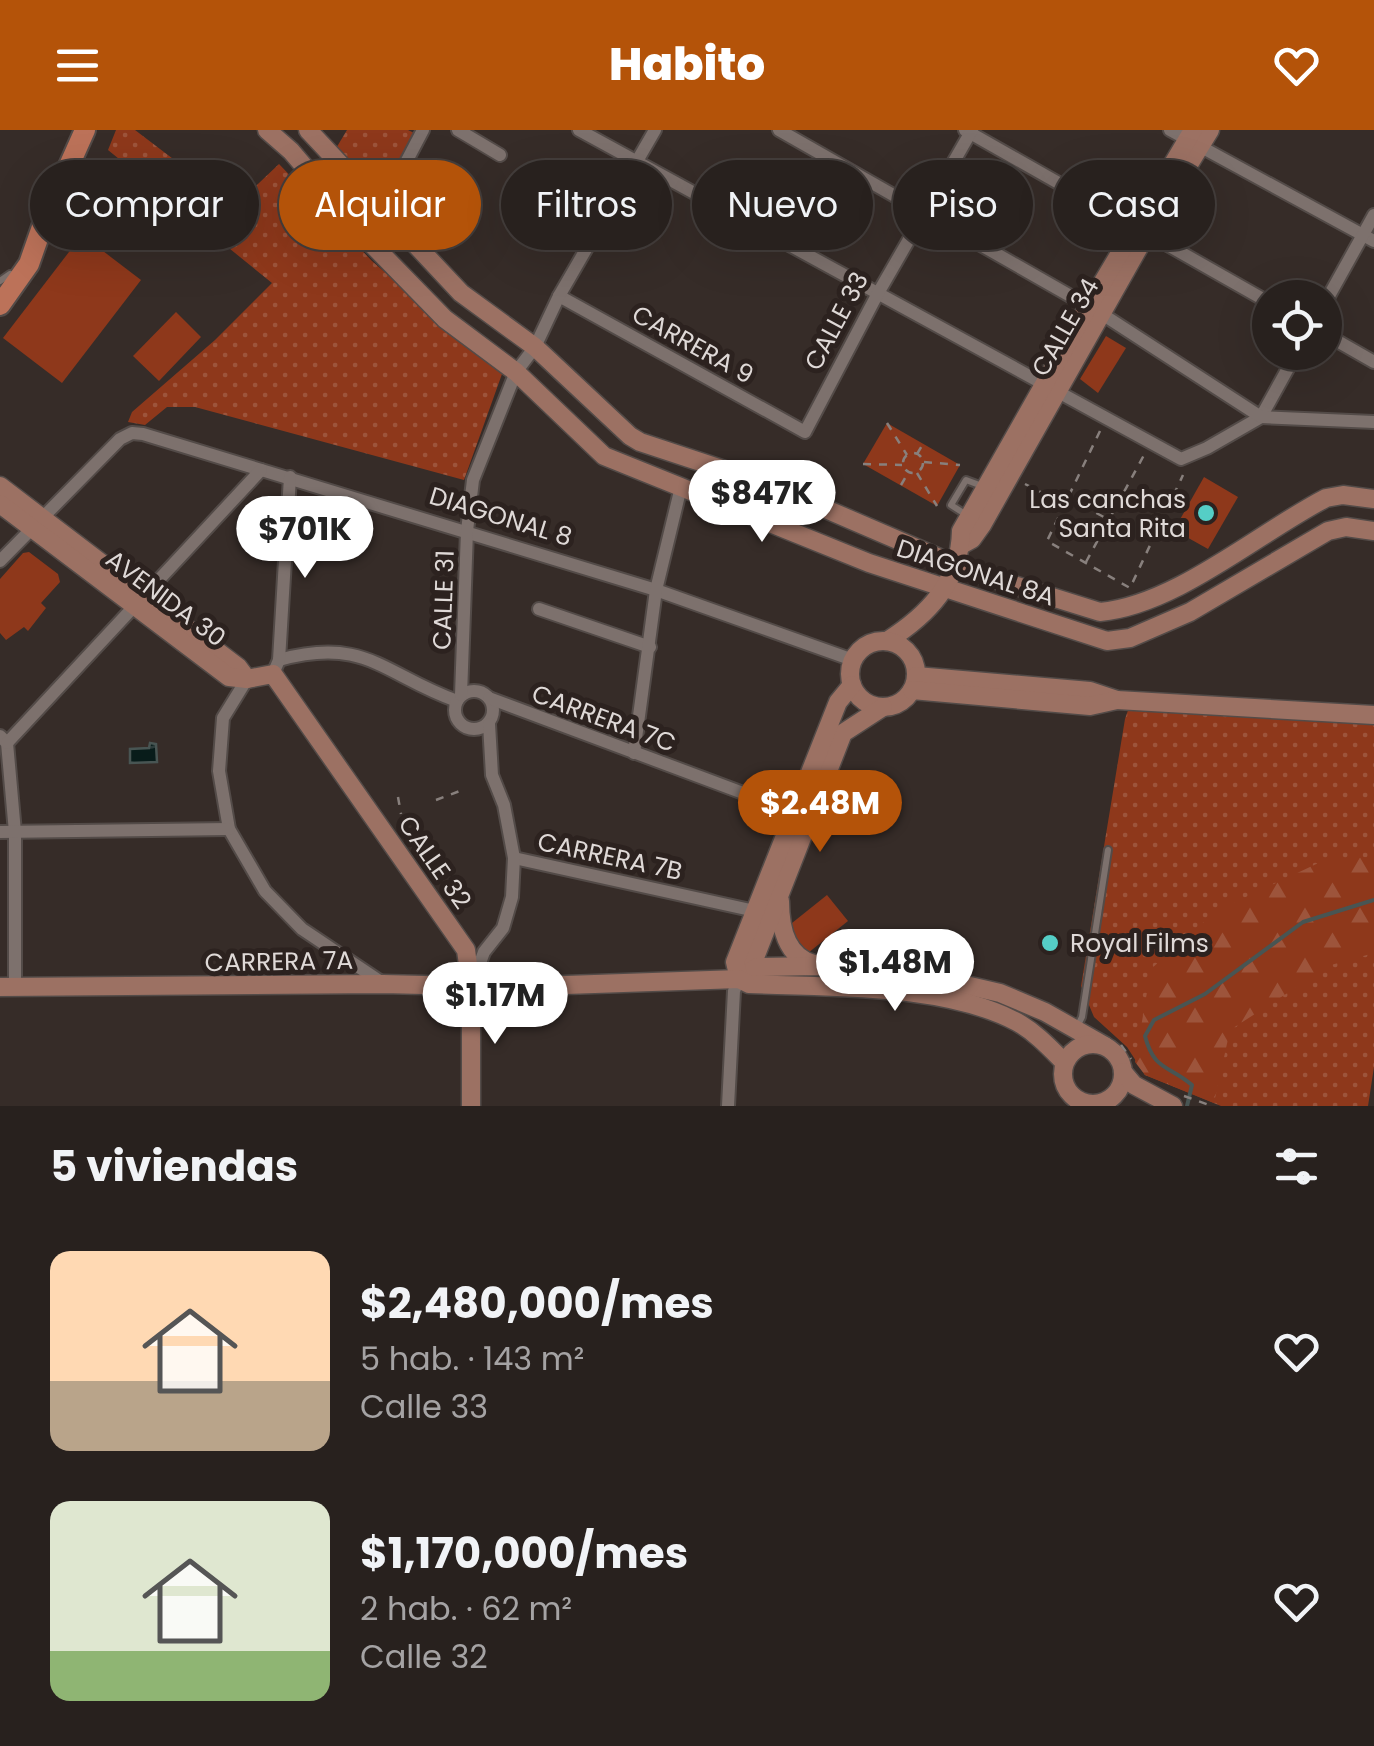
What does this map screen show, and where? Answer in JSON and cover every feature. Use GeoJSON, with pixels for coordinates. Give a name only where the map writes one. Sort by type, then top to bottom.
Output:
{"type":"FeatureCollection","features":[{"type":"Feature","properties":{"kind":"main road"},"geometry":{"type":"LineString","coordinates":[[72,160],[86,130]]}},
{"type":"Feature","properties":{"kind":"main road"},"geometry":{"type":"LineString","coordinates":[[4,281],[30,243]]}},
{"type":"Feature","properties":{"kind":"main road"},"geometry":{"type":"LineString","coordinates":[[0,305],[29,264],[34,250]]}},
{"type":"Feature","properties":{"kind":"street","name":"DIAGONAL 8A"},"geometry":{"type":"LineString","coordinates":[[267,130],[446,318],[516,372],[604,456],[944,590],[1107,641],[1130,638],[1190,612],[1328,530],[1374,531]]}},
{"type":"Feature","properties":{"kind":"street","name":"DIAGONAL 8A"},"geometry":{"type":"LineString","coordinates":[[308,130],[335,160]]}},
{"type":"Feature","properties":{"kind":"street"},"geometry":{"type":"LineString","coordinates":[[407,160],[423,130]]}},
{"type":"Feature","properties":{"kind":"street"},"geometry":{"type":"LineString","coordinates":[[458,130],[500,155]]}},
{"type":"Feature","properties":{"kind":"street"},"geometry":{"type":"LineString","coordinates":[[579,130],[629,160]]}},
{"type":"Feature","properties":{"kind":"street"},"geometry":{"type":"LineString","coordinates":[[638,160],[655,130]]}},
{"type":"Feature","properties":{"kind":"street"},"geometry":{"type":"LineString","coordinates":[[779,130],[893,195]]}},
{"type":"Feature","properties":{"kind":"street"},"geometry":{"type":"LineString","coordinates":[[1170,130],[1369,238]]}},
{"type":"Feature","properties":{"kind":"street","name":"CALLE 34"},"geometry":{"type":"LineString","coordinates":[[1193,140],[1210,130]]}},
{"type":"Feature","properties":{"kind":"street"},"geometry":{"type":"LineString","coordinates":[[969,131],[1053,179]]}},
{"type":"Feature","properties":{"kind":"street","name":"CALLE 33"},"geometry":{"type":"LineString","coordinates":[[953,160],[969,131]]}},
{"type":"Feature","properties":{"kind":"street"},"geometry":{"type":"LineString","coordinates":[[672,184],[1181,459],[1261,417],[1374,422]]}},
{"type":"Feature","properties":{"kind":"street"},"geometry":{"type":"LineString","coordinates":[[1341,280],[1369,238],[1374,215]]}},
{"type":"Feature","properties":{"kind":"street","name":"DIAGONAL 8A"},"geometry":{"type":"LineString","coordinates":[[419,250],[460,293],[535,347],[617,426],[640,442],[770,485],[955,565],[1100,612],[1119,610],[1222,561],[1326,498],[1342,495],[1374,499]]}},
{"type":"Feature","properties":{"kind":"street"},"geometry":{"type":"LineString","coordinates":[[468,531],[473,480],[516,372],[535,347],[586,250]]}},
{"type":"Feature","properties":{"kind":"street","name":"CALLE 33"},"geometry":{"type":"LineString","coordinates":[[805,432],[903,250]]}},
{"type":"Feature","properties":{"kind":"street"},"geometry":{"type":"LineString","coordinates":[[989,250],[1095,310],[1261,417]]}},
{"type":"Feature","properties":{"kind":"street","name":"CALLE 34"},"geometry":{"type":"LineString","coordinates":[[961,545],[972,539],[982,525],[1052,387],[1130,250]]}},
{"type":"Feature","properties":{"kind":"street"},"geometry":{"type":"LineString","coordinates":[[1176,250],[1252,293]]}},
{"type":"Feature","properties":{"kind":"street","name":"CARRERA 9"},"geometry":{"type":"LineString","coordinates":[[559,296],[805,432]]}},
{"type":"Feature","properties":{"kind":"street"},"geometry":{"type":"LineString","coordinates":[[1342,344],[1374,362]]}},
{"type":"Feature","properties":{"kind":"street"},"geometry":{"type":"LineString","coordinates":[[1261,417],[1287,370]]}},
{"type":"Feature","properties":{"kind":"street","name":"CALLE 34"},"geometry":{"type":"LineString","coordinates":[[911,626],[944,590],[961,545],[961,531],[1052,387]]}},
{"type":"Feature","properties":{"kind":"street","name":"DIAGONAL 8"},"geometry":{"type":"LineString","coordinates":[[38,523],[120,439],[132,433],[290,477],[656,590],[852,660]]}},
{"type":"Feature","properties":{"kind":"street"},"geometry":{"type":"LineString","coordinates":[[8,987],[15,832],[4,739],[140,602],[261,470]]}},
{"type":"Feature","properties":{"kind":"street"},"geometry":{"type":"LineString","coordinates":[[276,667],[290,477]]}},
{"type":"Feature","properties":{"kind":"street","name":"AVENIDA 30"},"geometry":{"type":"LineString","coordinates":[[0,486],[38,523],[140,602],[238,667],[247,679]]}},
{"type":"Feature","properties":{"kind":"street"},"geometry":{"type":"LineString","coordinates":[[634,753],[656,590],[682,487]]}},
{"type":"Feature","properties":{"kind":"street","name":"AVENIDA 30"},"geometry":{"type":"LineString","coordinates":[[0,504],[38,523]]}},
{"type":"Feature","properties":{"kind":"street"},"geometry":{"type":"LineString","coordinates":[[0,561],[38,523]]}},
{"type":"Feature","properties":{"kind":"street","name":"CALLE 31"},"geometry":{"type":"LineString","coordinates":[[458,720],[468,531]]}},
{"type":"Feature","properties":{"kind":"street"},"geometry":{"type":"LineString","coordinates":[[538,609],[650,647]]}},
{"type":"Feature","properties":{"kind":"street"},"geometry":{"type":"LineString","coordinates":[[883,707],[862,700],[852,685],[852,660],[866,645],[886,641],[911,626]]}},
{"type":"Feature","properties":{"kind":"street"},"geometry":{"type":"LineString","coordinates":[[906,650],[911,626]]}},
{"type":"Feature","properties":{"kind":"street"},"geometry":{"type":"LineString","coordinates":[[728,1106],[734,991],[754,960],[843,733],[883,707],[898,703],[914,683],[912,658],[906,650],[886,641]]}},
{"type":"Feature","properties":{"kind":"street"},"geometry":{"type":"LineString","coordinates":[[384,984],[302,928],[266,891],[229,829],[219,771],[223,718],[247,679],[301,654],[335,652],[373,659],[433,692],[459,698],[484,695],[491,718],[491,761]]}},
{"type":"Feature","properties":{"kind":"street","name":"CALLE 32"},"geometry":{"type":"LineString","coordinates":[[276,667],[466,950],[472,987],[471,1106]]}},
{"type":"Feature","properties":{"kind":"street","name":"CALLE 31"},"geometry":{"type":"LineString","coordinates":[[463,670],[484,695]]}},
{"type":"Feature","properties":{"kind":"street"},"geometry":{"type":"LineString","coordinates":[[914,683],[1090,706],[1117,700],[1374,714]]}},
{"type":"Feature","properties":{"kind":"street"},"geometry":{"type":"LineString","coordinates":[[739,979],[735,962],[838,702],[852,685]]}},
{"type":"Feature","properties":{"kind":"street"},"geometry":{"type":"LineString","coordinates":[[433,692],[471,730],[491,761],[514,858],[512,897],[504,928],[484,952],[472,987]]}},
{"type":"Feature","properties":{"kind":"street","name":"CARRERA 7C"},"geometry":{"type":"LineString","coordinates":[[484,695],[794,812]]}},
{"type":"Feature","properties":{"kind":"street","name":"CARRERA 7C"},"geometry":{"type":"LineString","coordinates":[[471,730],[512,708]]}},
{"type":"Feature","properties":{"kind":"street"},"geometry":{"type":"LineString","coordinates":[[0,832],[229,829]]}},
{"type":"Feature","properties":{"kind":"street","name":"CARRERA 7B"},"geometry":{"type":"LineString","coordinates":[[514,858],[756,911]]}},
{"type":"Feature","properties":{"kind":"street"},"geometry":{"type":"LineString","coordinates":[[780,893],[782,930],[790,946],[802,961],[824,966]]}},
{"type":"Feature","properties":{"kind":"street","name":"CARRERA 7A"},"geometry":{"type":"LineString","coordinates":[[739,979],[757,967],[824,966],[914,973],[1000,993],[1045,1012],[1106,1046]]}},
{"type":"Feature","properties":{"kind":"street","name":"CARRERA 7A"},"geometry":{"type":"LineString","coordinates":[[8,987],[472,987],[739,979],[749,984],[905,991],[947,1000],[1017,1022],[1064,1062]]}},
{"type":"Feature","properties":{"kind":"street"},"geometry":{"type":"LineString","coordinates":[[1085,1044],[1106,1046],[1120,1059],[1123,1072],[1113,1104],[1080,1104],[1066,1087],[1064,1062],[1072,1051],[1085,1044]]}},
{"type":"Feature","properties":{"kind":"street"},"geometry":{"type":"LineString","coordinates":[[1123,1072],[1134,1084],[1176,1102]]}},
{"type":"Feature","properties":{"kind":"lane"},"geometry":{"type":"LineString","coordinates":[[1076,1030],[1082,1017],[1108,850]]}},
{"type":"Feature","properties":{"kind":"path"},"geometry":{"type":"LineString","coordinates":[[887,422],[907,454]]}},
{"type":"Feature","properties":{"kind":"path"},"geometry":{"type":"LineString","coordinates":[[1101,430],[1046,541],[1130,588],[1184,476]]}},
{"type":"Feature","properties":{"kind":"path"},"geometry":{"type":"LineString","coordinates":[[917,454],[923,444]]}},
{"type":"Feature","properties":{"kind":"path"},"geometry":{"type":"LineString","coordinates":[[907,454],[917,454]]}},
{"type":"Feature","properties":{"kind":"path"},"geometry":{"type":"LineString","coordinates":[[903,465],[907,454]]}},
{"type":"Feature","properties":{"kind":"path"},"geometry":{"type":"LineString","coordinates":[[917,454],[923,462],[960,466]]}},
{"type":"Feature","properties":{"kind":"path"},"geometry":{"type":"LineString","coordinates":[[1085,563],[1145,454]]}},
{"type":"Feature","properties":{"kind":"path"},"geometry":{"type":"LineString","coordinates":[[916,472],[923,462]]}},
{"type":"Feature","properties":{"kind":"path"},"geometry":{"type":"LineString","coordinates":[[863,464],[903,465]]}},
{"type":"Feature","properties":{"kind":"path"},"geometry":{"type":"LineString","coordinates":[[903,465],[908,472]]}},
{"type":"Feature","properties":{"kind":"path"},"geometry":{"type":"LineString","coordinates":[[908,472],[916,472]]}},
{"type":"Feature","properties":{"kind":"path"},"geometry":{"type":"LineString","coordinates":[[901,486],[908,472]]}},
{"type":"Feature","properties":{"kind":"path"},"geometry":{"type":"LineString","coordinates":[[916,472],[936,506]]}},
{"type":"Feature","properties":{"kind":"path"},"geometry":{"type":"LineString","coordinates":[[1016,480],[1064,504]]}},
{"type":"Feature","properties":{"kind":"path"},"geometry":{"type":"LineString","coordinates":[[1067,497],[1150,542]]}},
{"type":"Feature","properties":{"kind":"path"},"geometry":{"type":"LineString","coordinates":[[436,800],[465,789]]}},
{"type":"Feature","properties":{"kind":"path"},"geometry":{"type":"LineString","coordinates":[[398,797],[401,814]]}},
{"type":"Feature","properties":{"kind":"path"},"geometry":{"type":"LineString","coordinates":[[1176,1102],[1198,1101],[1212,1106]]}},
{"type":"Feature","properties":{"kind":"green space"},"geometry":{"type":"Polygon","coordinates":[[[116,130],[135,130],[174,160],[120,160],[108,150],[116,130]]]}},
{"type":"Feature","properties":{"kind":"green space"},"geometry":{"type":"Polygon","coordinates":[[[347,130],[414,133],[400,160],[345,160],[335,150],[347,130]]]}},
{"type":"Feature","properties":{"kind":"green space"},"geometry":{"type":"Polygon","coordinates":[[[279,164],[279,250],[361,250],[502,374],[464,480],[195,407],[167,407],[145,425],[128,422],[132,412],[215,340],[272,283],[231,250],[259,250],[259,183],[279,164]]]}},
{"type":"Feature","properties":{"kind":"green space"},"geometry":{"type":"Polygon","coordinates":[[[70,250],[102,250],[141,280],[62,383],[3,338],[70,250]]]}},
{"type":"Feature","properties":{"kind":"green space"},"geometry":{"type":"Polygon","coordinates":[[[176,312],[201,337],[159,381],[133,356],[176,312]]]}},
{"type":"Feature","properties":{"kind":"green space"},"geometry":{"type":"Polygon","coordinates":[[[1106,336],[1126,348],[1098,393],[1080,379],[1106,336]]]}},
{"type":"Feature","properties":{"kind":"green space"},"geometry":{"type":"Polygon","coordinates":[[[887,423],[960,465],[937,506],[863,464],[887,423]]]}},
{"type":"Feature","properties":{"kind":"green space","name":"Las canchas Santa Rita"},"geometry":{"type":"Polygon","coordinates":[[[1204,477],[1238,497],[1208,549],[1174,530],[1204,477]]]}},
{"type":"Feature","properties":{"kind":"green space"},"geometry":{"type":"Polygon","coordinates":[[[29,552],[58,574],[60,582],[41,603],[46,608],[28,631],[24,627],[6,640],[0,633],[0,579],[23,553],[29,552]]]}},
{"type":"Feature","properties":{"kind":"green space"},"geometry":{"type":"Polygon","coordinates":[[[1133,696],[1374,715],[1374,1067],[1368,1106],[1221,1106],[1145,1075],[1127,1047],[1094,1017],[1081,986],[1125,719],[1133,696]]]}},
{"type":"Feature","properties":{"kind":"green space"},"geometry":{"type":"Polygon","coordinates":[[[1374,857],[1374,953],[1331,965],[1230,1030],[1214,1103],[1145,1075],[1135,1062],[1151,969],[1216,911],[1327,859],[1374,857]]]}},
{"type":"Feature","properties":{"kind":"green space"},"geometry":{"type":"Polygon","coordinates":[[[827,895],[848,921],[808,953],[787,927],[827,895]]]}},
{"type":"Feature","properties":{"kind":"water"},"geometry":{"type":"Polygon","coordinates":[[[150,743],[156,744],[157,762],[130,763],[130,749],[149,748],[150,743]]]}},
{"type":"Feature","properties":{"kind":"waterway"},"geometry":{"type":"LineString","coordinates":[[1187,1106],[1192,1085],[1158,1062],[1149,1047],[1145,1036],[1154,1020],[1205,994],[1303,922],[1374,900]]}},
{"type":"Feature","properties":{"kind":"place","name":"Las canchas Santa Rita"},"geometry":{"type":"Point","coordinates":[1206,513]}},
{"type":"Feature","properties":{"kind":"place","name":"Royal Films"},"geometry":{"type":"Point","coordinates":[1050,943]}}]}
